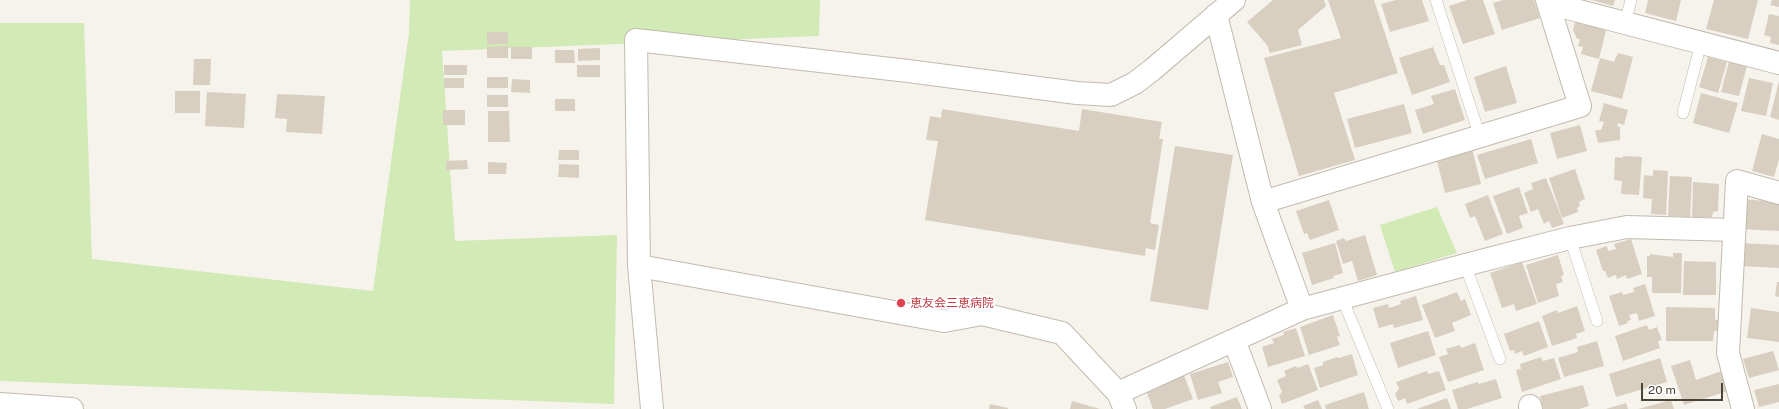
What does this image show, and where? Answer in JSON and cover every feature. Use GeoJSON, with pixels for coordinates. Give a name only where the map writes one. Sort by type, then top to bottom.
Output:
{"type":"FeatureCollection","features":[{"type":"Feature","properties":{"kind":"street"},"geometry":{"type":"LineString","coordinates":[[652,409],[639,266],[636,40],[1111,95],[1135,83],[1152,70],[1234,0]]}},
{"type":"Feature","properties":{"kind":"street"},"geometry":{"type":"LineString","coordinates":[[1263,202],[1580,106],[1548,2]]}},
{"type":"Feature","properties":{"kind":"street"},"geometry":{"type":"LineString","coordinates":[[1548,2],[1625,24],[1779,63]]}},
{"type":"Feature","properties":{"kind":"street"},"geometry":{"type":"LineString","coordinates":[[1216,15],[1263,202],[1302,309]]}},
{"type":"Feature","properties":{"kind":"street"},"geometry":{"type":"LineString","coordinates":[[1743,409],[1728,353],[1738,181],[1779,193]]}},
{"type":"Feature","properties":{"kind":"street"},"geometry":{"type":"LineString","coordinates":[[639,266],[944,322],[982,314],[1062,333],[1121,401],[1234,340],[1302,309],[1570,238],[1627,227],[1734,230]]}},
{"type":"Feature","properties":{"kind":"street"},"geometry":{"type":"LineString","coordinates":[[1234,340],[1260,409]]}},
{"type":"Feature","properties":{"kind":"street"},"geometry":{"type":"LineString","coordinates":[[0,404],[72,409]]}},
{"type":"Feature","properties":{"kind":"lane"},"geometry":{"type":"LineString","coordinates":[[1436,0],[1480,137]]}},
{"type":"Feature","properties":{"kind":"lane"},"geometry":{"type":"LineString","coordinates":[[1625,24],[1631,0]]}},
{"type":"Feature","properties":{"kind":"lane"},"geometry":{"type":"LineString","coordinates":[[1683,113],[1701,43]]}},
{"type":"Feature","properties":{"kind":"lane"},"geometry":{"type":"LineString","coordinates":[[1570,238],[1597,321]]}},
{"type":"Feature","properties":{"kind":"lane"},"geometry":{"type":"LineString","coordinates":[[1465,265],[1500,359]]}},
{"type":"Feature","properties":{"kind":"lane"},"geometry":{"type":"LineString","coordinates":[[1342,298],[1388,409]]}},
{"type":"Feature","properties":{"kind":"green space"},"geometry":{"type":"Polygon","coordinates":[[[410,0],[820,0],[819,36],[442,51],[455,241],[617,235],[614,404],[0,381],[0,23],[84,23],[92,259],[373,291],[409,33],[410,0]]]}},
{"type":"Feature","properties":{"kind":"green space"},"geometry":{"type":"Polygon","coordinates":[[[1437,207],[1457,253],[1395,272],[1380,225],[1437,207]]]}},
{"type":"Feature","properties":{"kind":"building"},"geometry":{"type":"Polygon","coordinates":[[[1273,0],[1324,0],[1326,6],[1298,30],[1302,45],[1270,53],[1267,45],[1247,22],[1273,0]]]}},
{"type":"Feature","properties":{"kind":"building"},"geometry":{"type":"Polygon","coordinates":[[[1328,0],[1374,0],[1398,73],[1334,93],[1355,160],[1299,176],[1264,58],[1341,38],[1328,0]]]}},
{"type":"Feature","properties":{"kind":"building"},"geometry":{"type":"Polygon","coordinates":[[[1396,0],[1422,0],[1429,21],[1390,32],[1381,4],[1396,0]]]}},
{"type":"Feature","properties":{"kind":"building"},"geometry":{"type":"Polygon","coordinates":[[[1467,0],[1483,0],[1495,34],[1463,44],[1449,6],[1467,0]]]}},
{"type":"Feature","properties":{"kind":"building"},"geometry":{"type":"Polygon","coordinates":[[[1503,0],[1534,0],[1540,18],[1502,30],[1493,3],[1503,0]]]}},
{"type":"Feature","properties":{"kind":"building"},"geometry":{"type":"Polygon","coordinates":[[[1591,0],[1615,0],[1613,6],[1591,0]]]}},
{"type":"Feature","properties":{"kind":"building"},"geometry":{"type":"Polygon","coordinates":[[[1648,0],[1681,0],[1676,21],[1645,13],[1648,0]]]}},
{"type":"Feature","properties":{"kind":"building"},"geometry":{"type":"Polygon","coordinates":[[[1714,0],[1758,0],[1748,39],[1706,29],[1714,0]]]}},
{"type":"Feature","properties":{"kind":"building"},"geometry":{"type":"Polygon","coordinates":[[[1772,0],[1779,0],[1779,7],[1770,5],[1772,0]]]}},
{"type":"Feature","properties":{"kind":"building"},"geometry":{"type":"Polygon","coordinates":[[[1769,14],[1779,16],[1779,45],[1770,43],[1771,37],[1764,35],[1769,14]]]}},
{"type":"Feature","properties":{"kind":"building"},"geometry":{"type":"Polygon","coordinates":[[[1576,19],[1607,26],[1599,59],[1581,54],[1583,47],[1578,46],[1580,39],[1577,39],[1573,30],[1576,19]]]}},
{"type":"Feature","properties":{"kind":"building"},"geometry":{"type":"Polygon","coordinates":[[[487,32],[508,32],[508,44],[487,44],[487,32]]]}},
{"type":"Feature","properties":{"kind":"building"},"geometry":{"type":"Polygon","coordinates":[[[508,46],[508,58],[487,58],[487,47],[508,46]]]}},
{"type":"Feature","properties":{"kind":"building"},"geometry":{"type":"Polygon","coordinates":[[[511,47],[532,47],[532,59],[511,59],[511,47]]]}},
{"type":"Feature","properties":{"kind":"building"},"geometry":{"type":"Polygon","coordinates":[[[1433,47],[1440,65],[1444,65],[1450,82],[1412,95],[1399,58],[1433,47]]]}},
{"type":"Feature","properties":{"kind":"building"},"geometry":{"type":"Polygon","coordinates":[[[600,48],[600,60],[578,61],[578,49],[600,48]]]}},
{"type":"Feature","properties":{"kind":"building"},"geometry":{"type":"Polygon","coordinates":[[[555,50],[574,50],[575,63],[555,63],[555,50]]]}},
{"type":"Feature","properties":{"kind":"building"},"geometry":{"type":"Polygon","coordinates":[[[1618,53],[1633,57],[1622,99],[1591,91],[1600,58],[1614,62],[1618,53]]]}},
{"type":"Feature","properties":{"kind":"building"},"geometry":{"type":"Polygon","coordinates":[[[1708,57],[1727,62],[1718,93],[1699,87],[1708,57]]]}},
{"type":"Feature","properties":{"kind":"building"},"geometry":{"type":"Polygon","coordinates":[[[1730,58],[1748,62],[1739,96],[1721,92],[1730,58]]]}},
{"type":"Feature","properties":{"kind":"building"},"geometry":{"type":"Polygon","coordinates":[[[194,59],[211,59],[210,85],[193,85],[194,59]]]}},
{"type":"Feature","properties":{"kind":"building"},"geometry":{"type":"Polygon","coordinates":[[[444,65],[467,65],[467,75],[444,75],[444,65]]]}},
{"type":"Feature","properties":{"kind":"building"},"geometry":{"type":"Polygon","coordinates":[[[577,65],[600,65],[600,77],[577,77],[577,65]]]}},
{"type":"Feature","properties":{"kind":"building"},"geometry":{"type":"Polygon","coordinates":[[[1506,66],[1517,103],[1485,112],[1474,77],[1506,66]]]}},
{"type":"Feature","properties":{"kind":"building"},"geometry":{"type":"Polygon","coordinates":[[[487,77],[508,77],[508,88],[487,88],[487,77]]]}},
{"type":"Feature","properties":{"kind":"building"},"geometry":{"type":"Polygon","coordinates":[[[444,78],[464,78],[464,88],[444,88],[444,78]]]}},
{"type":"Feature","properties":{"kind":"building"},"geometry":{"type":"Polygon","coordinates":[[[1749,78],[1773,83],[1766,116],[1741,111],[1749,78]]]}},
{"type":"Feature","properties":{"kind":"building"},"geometry":{"type":"Polygon","coordinates":[[[512,79],[530,80],[530,93],[511,92],[512,79]]]}},
{"type":"Feature","properties":{"kind":"building"},"geometry":{"type":"Polygon","coordinates":[[[1779,81],[1779,120],[1770,117],[1779,81]]]}},
{"type":"Feature","properties":{"kind":"building"},"geometry":{"type":"Polygon","coordinates":[[[1455,89],[1465,120],[1423,134],[1415,110],[1434,104],[1431,96],[1455,89]]]}},
{"type":"Feature","properties":{"kind":"building"},"geometry":{"type":"Polygon","coordinates":[[[175,91],[200,91],[200,113],[175,113],[175,91]]]}},
{"type":"Feature","properties":{"kind":"building"},"geometry":{"type":"Polygon","coordinates":[[[207,92],[246,94],[244,128],[205,126],[207,92]]]}},
{"type":"Feature","properties":{"kind":"building"},"geometry":{"type":"Polygon","coordinates":[[[1701,93],[1738,103],[1729,133],[1693,123],[1701,93]]]}},
{"type":"Feature","properties":{"kind":"building"},"geometry":{"type":"Polygon","coordinates":[[[277,94],[325,96],[322,134],[286,132],[287,119],[275,118],[277,94]]]}},
{"type":"Feature","properties":{"kind":"building"},"geometry":{"type":"Polygon","coordinates":[[[487,95],[508,95],[508,107],[487,107],[487,95]]]}},
{"type":"Feature","properties":{"kind":"building"},"geometry":{"type":"Polygon","coordinates":[[[555,99],[575,99],[575,111],[555,111],[555,99]]]}},
{"type":"Feature","properties":{"kind":"building"},"geometry":{"type":"Polygon","coordinates":[[[1604,103],[1628,110],[1624,125],[1618,123],[1617,126],[1620,127],[1620,140],[1598,143],[1595,130],[1601,130],[1604,122],[1599,121],[1604,103]]]}},
{"type":"Feature","properties":{"kind":"building"},"geometry":{"type":"Polygon","coordinates":[[[1404,104],[1412,133],[1355,148],[1347,119],[1404,104]]]}},
{"type":"Feature","properties":{"kind":"building"},"geometry":{"type":"Polygon","coordinates":[[[942,109],[1079,131],[1082,109],[1162,122],[1159,139],[1163,139],[1150,223],[1159,225],[1155,250],[1146,248],[1145,256],[925,220],[938,141],[926,140],[930,116],[941,118],[942,109]]]}},
{"type":"Feature","properties":{"kind":"building"},"geometry":{"type":"Polygon","coordinates":[[[443,110],[465,110],[465,125],[443,125],[443,110]]]}},
{"type":"Feature","properties":{"kind":"building"},"geometry":{"type":"Polygon","coordinates":[[[488,111],[509,111],[510,142],[488,142],[488,111]]]}},
{"type":"Feature","properties":{"kind":"building"},"geometry":{"type":"Polygon","coordinates":[[[1580,125],[1587,151],[1557,159],[1550,133],[1580,125]]]}},
{"type":"Feature","properties":{"kind":"building"},"geometry":{"type":"Polygon","coordinates":[[[1762,134],[1779,139],[1779,159],[1774,177],[1752,171],[1762,134]]]}},
{"type":"Feature","properties":{"kind":"building"},"geometry":{"type":"Polygon","coordinates":[[[1531,139],[1538,163],[1485,179],[1477,155],[1531,139]]]}},
{"type":"Feature","properties":{"kind":"building"},"geometry":{"type":"Polygon","coordinates":[[[1175,146],[1233,155],[1208,310],[1150,301],[1175,146]]]}},
{"type":"Feature","properties":{"kind":"building"},"geometry":{"type":"Polygon","coordinates":[[[1472,148],[1481,184],[1445,193],[1436,157],[1472,148]]]}},
{"type":"Feature","properties":{"kind":"building"},"geometry":{"type":"Polygon","coordinates":[[[559,150],[579,150],[579,160],[558,160],[559,150]]]}},
{"type":"Feature","properties":{"kind":"building"},"geometry":{"type":"Polygon","coordinates":[[[1623,156],[1642,157],[1639,195],[1621,194],[1622,181],[1614,180],[1615,157],[1623,158],[1623,156]]]}},
{"type":"Feature","properties":{"kind":"building"},"geometry":{"type":"Polygon","coordinates":[[[467,160],[468,169],[446,170],[446,161],[467,160]]]}},
{"type":"Feature","properties":{"kind":"building"},"geometry":{"type":"Polygon","coordinates":[[[488,162],[507,163],[506,174],[488,174],[488,162]]]}},
{"type":"Feature","properties":{"kind":"building"},"geometry":{"type":"Polygon","coordinates":[[[559,164],[579,165],[579,178],[558,177],[559,164]]]}},
{"type":"Feature","properties":{"kind":"building"},"geometry":{"type":"Polygon","coordinates":[[[1575,169],[1585,199],[1579,202],[1580,206],[1577,208],[1578,212],[1562,218],[1549,178],[1575,169]]]}},
{"type":"Feature","properties":{"kind":"building"},"geometry":{"type":"Polygon","coordinates":[[[1653,170],[1668,171],[1666,215],[1651,214],[1652,199],[1643,198],[1644,175],[1653,176],[1653,170]]]}},
{"type":"Feature","properties":{"kind":"building"},"geometry":{"type":"Polygon","coordinates":[[[1670,176],[1692,177],[1690,217],[1668,216],[1670,176]]]}},
{"type":"Feature","properties":{"kind":"building"},"geometry":{"type":"Polygon","coordinates":[[[1546,178],[1564,224],[1552,228],[1549,221],[1544,224],[1538,209],[1531,212],[1524,193],[1533,189],[1531,183],[1546,178]]]}},
{"type":"Feature","properties":{"kind":"building"},"geometry":{"type":"Polygon","coordinates":[[[1693,182],[1719,184],[1718,211],[1713,212],[1712,217],[1692,217],[1693,182]]]}},
{"type":"Feature","properties":{"kind":"building"},"geometry":{"type":"Polygon","coordinates":[[[1519,187],[1528,213],[1519,216],[1523,228],[1507,234],[1493,196],[1519,187]]]}},
{"type":"Feature","properties":{"kind":"building"},"geometry":{"type":"Polygon","coordinates":[[[1488,195],[1503,234],[1485,241],[1475,216],[1470,218],[1465,204],[1488,195]]]}},
{"type":"Feature","properties":{"kind":"building"},"geometry":{"type":"Polygon","coordinates":[[[1742,199],[1779,202],[1779,231],[1740,229],[1742,199]]]}},
{"type":"Feature","properties":{"kind":"building"},"geometry":{"type":"Polygon","coordinates":[[[1329,200],[1339,230],[1310,240],[1307,233],[1304,234],[1296,211],[1329,200]]]}},
{"type":"Feature","properties":{"kind":"building"},"geometry":{"type":"Polygon","coordinates":[[[1365,235],[1377,275],[1358,281],[1352,261],[1343,264],[1336,241],[1344,238],[1346,241],[1365,235]]]}},
{"type":"Feature","properties":{"kind":"building"},"geometry":{"type":"Polygon","coordinates":[[[1631,239],[1642,274],[1627,279],[1626,275],[1617,279],[1616,275],[1608,278],[1605,271],[1603,271],[1596,250],[1607,246],[1608,251],[1616,249],[1614,244],[1631,239]]]}},
{"type":"Feature","properties":{"kind":"building"},"geometry":{"type":"Polygon","coordinates":[[[1335,243],[1343,273],[1333,276],[1334,278],[1312,285],[1302,253],[1335,243]]]}},
{"type":"Feature","properties":{"kind":"building"},"geometry":{"type":"Polygon","coordinates":[[[1740,243],[1779,245],[1779,268],[1739,266],[1740,243]]]}},
{"type":"Feature","properties":{"kind":"building"},"geometry":{"type":"Polygon","coordinates":[[[1673,253],[1682,253],[1681,293],[1652,293],[1652,277],[1647,277],[1647,256],[1650,256],[1650,254],[1673,257],[1673,253]]]}},
{"type":"Feature","properties":{"kind":"building"},"geometry":{"type":"Polygon","coordinates":[[[1558,255],[1564,275],[1561,276],[1563,282],[1556,284],[1559,296],[1538,303],[1526,265],[1558,255]]]}},
{"type":"Feature","properties":{"kind":"building"},"geometry":{"type":"Polygon","coordinates":[[[1684,261],[1716,262],[1716,295],[1683,295],[1684,261]]]}},
{"type":"Feature","properties":{"kind":"building"},"geometry":{"type":"Polygon","coordinates":[[[1522,262],[1537,304],[1516,311],[1514,304],[1502,308],[1490,273],[1522,262]]]}},
{"type":"Feature","properties":{"kind":"building"},"geometry":{"type":"Polygon","coordinates":[[[1777,282],[1779,282],[1779,297],[1775,296],[1777,282]]]}},
{"type":"Feature","properties":{"kind":"building"},"geometry":{"type":"Polygon","coordinates":[[[1645,284],[1655,316],[1639,321],[1637,313],[1629,315],[1631,320],[1627,321],[1628,323],[1619,326],[1609,296],[1622,292],[1623,295],[1634,292],[1633,288],[1645,284]]]}},
{"type":"Feature","properties":{"kind":"building"},"geometry":{"type":"Polygon","coordinates":[[[1457,292],[1461,301],[1465,299],[1471,315],[1452,323],[1455,331],[1435,338],[1422,305],[1457,292]]]}},
{"type":"Feature","properties":{"kind":"building"},"geometry":{"type":"Polygon","coordinates":[[[1416,296],[1423,320],[1394,328],[1393,324],[1379,328],[1373,308],[1388,304],[1389,308],[1401,304],[1400,301],[1416,296]]]}},
{"type":"Feature","properties":{"kind":"building"},"geometry":{"type":"Polygon","coordinates":[[[1577,306],[1585,331],[1576,334],[1577,338],[1552,346],[1542,316],[1557,310],[1558,313],[1577,306]]]}},
{"type":"Feature","properties":{"kind":"building"},"geometry":{"type":"Polygon","coordinates":[[[1666,307],[1715,308],[1715,320],[1718,320],[1718,331],[1714,331],[1713,341],[1666,341],[1666,307]]]}},
{"type":"Feature","properties":{"kind":"building"},"geometry":{"type":"Polygon","coordinates":[[[1751,308],[1779,312],[1779,342],[1747,338],[1751,308]]]}},
{"type":"Feature","properties":{"kind":"building"},"geometry":{"type":"Polygon","coordinates":[[[1333,315],[1340,336],[1337,337],[1340,345],[1309,355],[1300,327],[1333,315]]]}},
{"type":"Feature","properties":{"kind":"building"},"geometry":{"type":"Polygon","coordinates":[[[1539,321],[1548,347],[1524,356],[1522,351],[1515,354],[1514,350],[1510,351],[1504,334],[1539,321]]]}},
{"type":"Feature","properties":{"kind":"building"},"geometry":{"type":"Polygon","coordinates":[[[1647,325],[1649,330],[1657,327],[1662,340],[1658,341],[1660,348],[1623,361],[1615,336],[1647,325]]]}},
{"type":"Feature","properties":{"kind":"building"},"geometry":{"type":"Polygon","coordinates":[[[1296,328],[1305,356],[1268,367],[1262,347],[1274,343],[1272,339],[1284,335],[1283,332],[1296,328]]]}},
{"type":"Feature","properties":{"kind":"building"},"geometry":{"type":"Polygon","coordinates":[[[1428,331],[1436,355],[1398,368],[1390,343],[1428,331]]]}},
{"type":"Feature","properties":{"kind":"building"},"geometry":{"type":"Polygon","coordinates":[[[1597,341],[1604,366],[1564,377],[1558,358],[1578,352],[1577,347],[1597,341]]]}},
{"type":"Feature","properties":{"kind":"building"},"geometry":{"type":"Polygon","coordinates":[[[1475,343],[1484,370],[1448,382],[1439,357],[1448,354],[1446,349],[1460,345],[1461,348],[1475,343]]]}},
{"type":"Feature","properties":{"kind":"building"},"geometry":{"type":"Polygon","coordinates":[[[1773,351],[1779,370],[1749,378],[1743,359],[1773,351]]]}},
{"type":"Feature","properties":{"kind":"building"},"geometry":{"type":"Polygon","coordinates":[[[1352,354],[1358,375],[1320,388],[1314,368],[1323,365],[1323,362],[1352,354]]]}},
{"type":"Feature","properties":{"kind":"building"},"geometry":{"type":"Polygon","coordinates":[[[1541,357],[1543,361],[1554,358],[1561,379],[1522,392],[1516,370],[1521,369],[1520,364],[1541,357]]]}},
{"type":"Feature","properties":{"kind":"building"},"geometry":{"type":"Polygon","coordinates":[[[1660,358],[1667,382],[1616,397],[1609,374],[1660,358]]]}},
{"type":"Feature","properties":{"kind":"building"},"geometry":{"type":"Polygon","coordinates":[[[1690,360],[1696,380],[1722,371],[1728,391],[1684,405],[1671,366],[1690,360]]]}},
{"type":"Feature","properties":{"kind":"building"},"geometry":{"type":"Polygon","coordinates":[[[1228,362],[1233,377],[1218,382],[1222,393],[1198,400],[1190,374],[1228,362]]]}},
{"type":"Feature","properties":{"kind":"building"},"geometry":{"type":"Polygon","coordinates":[[[1308,364],[1318,390],[1282,404],[1279,395],[1282,392],[1277,380],[1286,376],[1284,371],[1296,366],[1297,368],[1308,364]]]}},
{"type":"Feature","properties":{"kind":"building"},"geometry":{"type":"Polygon","coordinates":[[[1427,371],[1428,374],[1439,371],[1446,390],[1407,404],[1405,398],[1398,401],[1395,394],[1399,389],[1396,382],[1427,371]]]}},
{"type":"Feature","properties":{"kind":"building"},"geometry":{"type":"Polygon","coordinates":[[[1184,375],[1193,399],[1165,409],[1153,409],[1147,393],[1158,388],[1157,385],[1184,375]]]}},
{"type":"Feature","properties":{"kind":"building"},"geometry":{"type":"Polygon","coordinates":[[[1496,379],[1502,398],[1467,409],[1458,409],[1452,390],[1478,382],[1479,384],[1496,379]]]}},
{"type":"Feature","properties":{"kind":"building"},"geometry":{"type":"Polygon","coordinates":[[[1779,384],[1779,402],[1759,407],[1754,390],[1779,384]]]}},
{"type":"Feature","properties":{"kind":"building"},"geometry":{"type":"Polygon","coordinates":[[[1583,385],[1589,406],[1579,409],[1543,409],[1540,396],[1583,385]]]}},
{"type":"Feature","properties":{"kind":"building"},"geometry":{"type":"Polygon","coordinates":[[[1364,392],[1369,409],[1326,409],[1325,405],[1364,392]]]}},
{"type":"Feature","properties":{"kind":"building"},"geometry":{"type":"Polygon","coordinates":[[[1237,397],[1242,409],[1211,409],[1210,407],[1237,397]]]}},
{"type":"Feature","properties":{"kind":"building"},"geometry":{"type":"Polygon","coordinates":[[[1447,398],[1451,409],[1417,409],[1447,398]]]}},
{"type":"Feature","properties":{"kind":"building"},"geometry":{"type":"Polygon","coordinates":[[[1318,400],[1322,409],[1305,409],[1303,406],[1318,400]]]}},
{"type":"Feature","properties":{"kind":"building"},"geometry":{"type":"Polygon","coordinates":[[[1671,400],[1674,409],[1638,409],[1671,400]]]}},
{"type":"Feature","properties":{"kind":"building"},"geometry":{"type":"Polygon","coordinates":[[[1072,401],[1100,409],[1070,409],[1072,401]]]}},
{"type":"Feature","properties":{"kind":"building"},"geometry":{"type":"Polygon","coordinates":[[[1626,403],[1628,409],[1606,409],[1626,403]]]}},
{"type":"Feature","properties":{"kind":"building"},"geometry":{"type":"Polygon","coordinates":[[[990,404],[1008,408],[1008,409],[989,409],[990,404]]]}},
{"type":"Feature","properties":{"kind":"place","name":"恵友会三恵病院"},"geometry":{"type":"Point","coordinates":[901,303]}}]}
